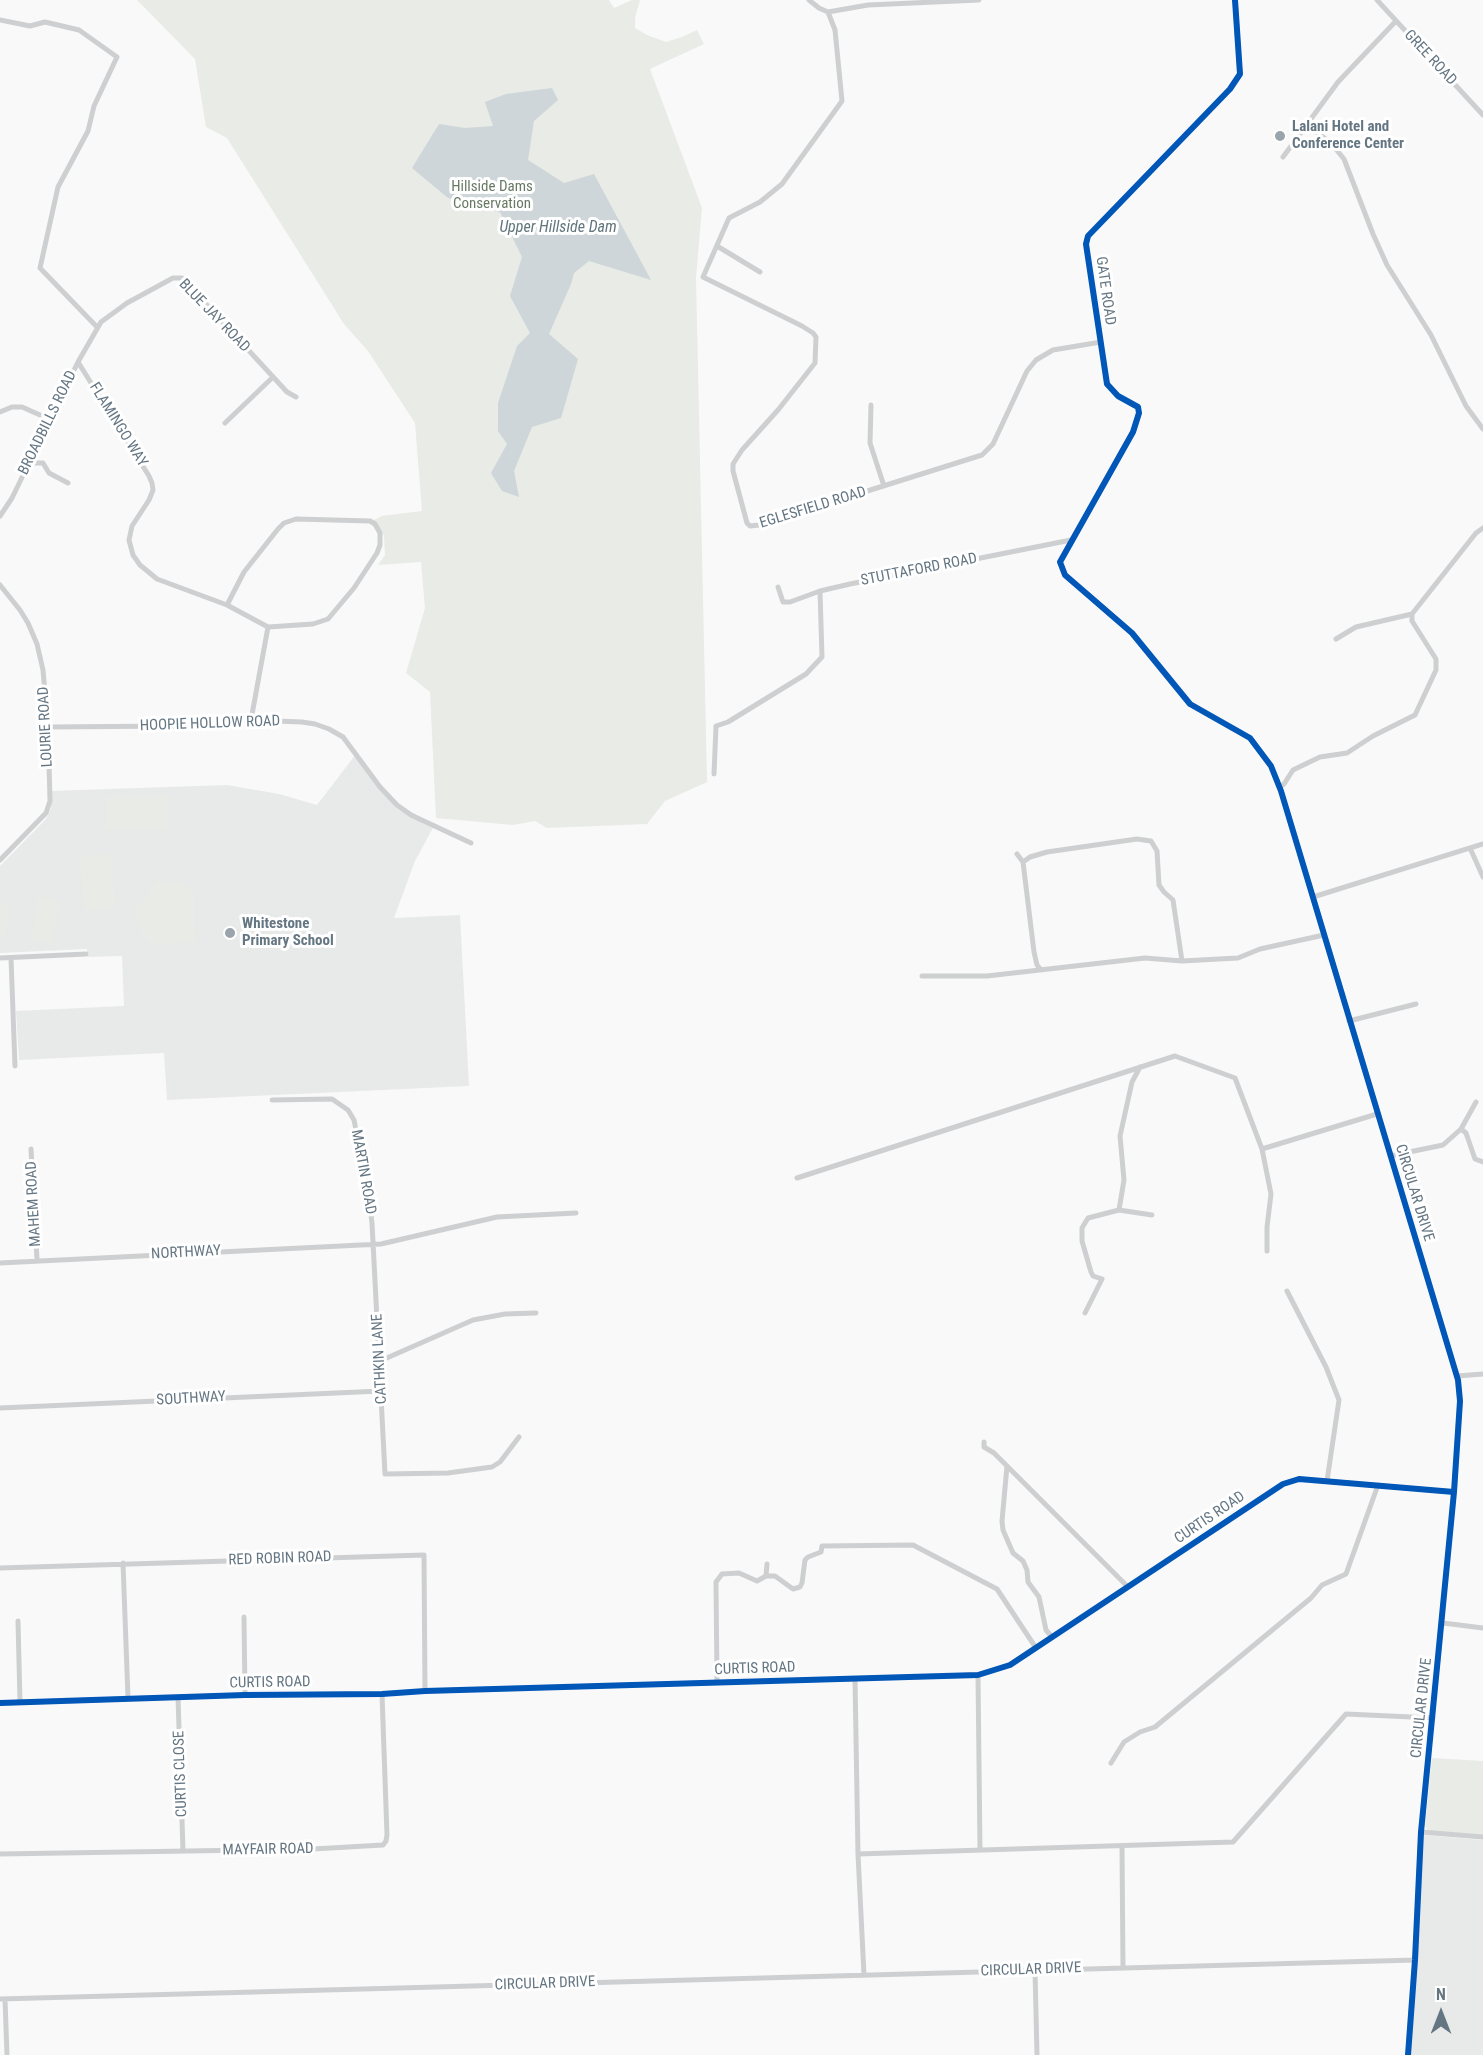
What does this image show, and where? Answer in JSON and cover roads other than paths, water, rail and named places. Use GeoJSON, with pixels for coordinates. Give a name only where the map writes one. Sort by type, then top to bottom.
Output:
{"type":"FeatureCollection","features":[{"type":"Feature","properties":{"kind":"street"},"geometry":{"type":"LineString","coordinates":[[809,0],[828,12],[868,5],[979,0]]}},
{"type":"Feature","properties":{"kind":"street","name":"GATE ROAD"},"geometry":{"type":"LineString","coordinates":[[1071,540],[1133,432],[1140,413],[1138,407],[1118,396],[1107,384],[1086,244],[1088,236],[1230,89],[1240,74],[1235,0]]}},
{"type":"Feature","properties":{"kind":"street","name":"GREE ROAD"},"geometry":{"type":"LineString","coordinates":[[1377,0],[1483,115]]}},
{"type":"Feature","properties":{"kind":"street"},"geometry":{"type":"LineString","coordinates":[[760,272],[717,246],[729,218],[760,202],[782,184],[842,101],[835,30],[828,12]]}},
{"type":"Feature","properties":{"kind":"street"},"geometry":{"type":"LineString","coordinates":[[0,21],[30,26],[45,22],[79,30],[117,57],[93,106],[88,131],[58,187],[40,267],[97,327]]}},
{"type":"Feature","properties":{"kind":"street"},"geometry":{"type":"LineString","coordinates":[[1283,158],[1338,82],[1396,21]]}},
{"type":"Feature","properties":{"kind":"street"},"geometry":{"type":"LineString","coordinates":[[1307,125],[1331,143],[1344,159],[1386,265],[1431,335],[1466,406],[1483,429]]}},
{"type":"Feature","properties":{"kind":"street","name":"EGLESFIELD ROAD"},"geometry":{"type":"LineString","coordinates":[[717,246],[703,277],[813,333],[816,337],[815,363],[778,410],[742,450],[733,464],[733,471],[750,526],[985,453],[993,444],[1027,372],[1036,360],[1053,350],[1101,342]]}},
{"type":"Feature","properties":{"kind":"street","name":"BLUE JAY ROAD"},"geometry":{"type":"LineString","coordinates":[[78,362],[97,327],[105,318],[173,278],[180,277],[287,392],[296,397]]}},
{"type":"Feature","properties":{"kind":"street","name":"BROADBILLS ROAD"},"geometry":{"type":"LineString","coordinates":[[0,516],[12,498],[78,362]]}},
{"type":"Feature","properties":{"kind":"street","name":"FLAMINGO WAY"},"geometry":{"type":"LineString","coordinates":[[78,362],[152,483],[152,495],[132,526],[129,540],[133,555],[140,565],[157,579],[227,605],[268,627]]}},
{"type":"Feature","properties":{"kind":"street"},"geometry":{"type":"LineString","coordinates":[[225,423],[273,377]]}},
{"type":"Feature","properties":{"kind":"street"},"geometry":{"type":"LineString","coordinates":[[871,405],[870,443],[884,486]]}},
{"type":"Feature","properties":{"kind":"street"},"geometry":{"type":"LineString","coordinates":[[0,412],[12,407],[22,407],[50,419]]}},
{"type":"Feature","properties":{"kind":"street"},"geometry":{"type":"LineString","coordinates":[[28,463],[43,463],[50,473],[68,483]]}},
{"type":"Feature","properties":{"kind":"street"},"geometry":{"type":"LineString","coordinates":[[227,605],[244,572],[284,523],[296,519],[370,521],[375,524],[380,533],[377,553],[354,588],[331,616],[313,624],[268,627],[251,720]]}},
{"type":"Feature","properties":{"kind":"street"},"geometry":{"type":"LineString","coordinates":[[1280,787],[1293,770],[1320,757],[1347,753],[1373,736],[1415,715],[1436,670],[1436,659],[1412,621],[1412,614],[1476,533],[1483,528]]}},
{"type":"Feature","properties":{"kind":"street","name":"STUTTAFORD ROAD"},"geometry":{"type":"LineString","coordinates":[[778,587],[783,602],[790,602],[820,591],[1071,540]]}},
{"type":"Feature","properties":{"kind":"street","name":"CIRCULAR DRIVE"},"geometry":{"type":"LineString","coordinates":[[3,1999],[1415,1960],[1422,1832],[1454,1492],[1460,1401],[1457,1376],[1280,787],[1271,766],[1250,738],[1190,704],[1132,633],[1065,576],[1060,562],[1071,540]]}},
{"type":"Feature","properties":{"kind":"street","name":"LOURIE ROAD"},"geometry":{"type":"LineString","coordinates":[[0,585],[20,610],[37,644],[43,670],[48,728],[50,801],[48,811],[0,860]]}},
{"type":"Feature","properties":{"kind":"street"},"geometry":{"type":"LineString","coordinates":[[714,774],[716,726],[728,722],[806,674],[822,657],[820,591]]}},
{"type":"Feature","properties":{"kind":"street"},"geometry":{"type":"LineString","coordinates":[[1336,639],[1356,627],[1412,614]]}},
{"type":"Feature","properties":{"kind":"street","name":"HOOPIE HOLLOW ROAD"},"geometry":{"type":"LineString","coordinates":[[48,728],[175,726],[251,720],[302,722],[336,732],[353,748],[380,787],[397,806],[471,843]]}},
{"type":"Feature","properties":{"kind":"street"},"geometry":{"type":"LineString","coordinates":[[1023,862],[1030,857],[1047,852],[1137,839],[1151,842],[1157,851],[1159,885],[1173,900],[1182,961]]}},
{"type":"Feature","properties":{"kind":"street"},"geometry":{"type":"LineString","coordinates":[[1313,897],[1483,844]]}},
{"type":"Feature","properties":{"kind":"street"},"geometry":{"type":"LineString","coordinates":[[1470,848],[1483,877]]}},
{"type":"Feature","properties":{"kind":"street"},"geometry":{"type":"LineString","coordinates":[[1017,854],[1023,862],[1034,952],[1037,965],[1041,970]]}},
{"type":"Feature","properties":{"kind":"street"},"geometry":{"type":"LineString","coordinates":[[922,976],[987,976],[1145,958],[1182,961],[1238,958],[1260,949],[1324,934]]}},
{"type":"Feature","properties":{"kind":"street"},"geometry":{"type":"LineString","coordinates":[[0,958],[86,954]]}},
{"type":"Feature","properties":{"kind":"street"},"geometry":{"type":"LineString","coordinates":[[11,958],[15,1066]]}},
{"type":"Feature","properties":{"kind":"street"},"geometry":{"type":"LineString","coordinates":[[1349,1021],[1416,1004]]}},
{"type":"Feature","properties":{"kind":"street"},"geometry":{"type":"LineString","coordinates":[[797,1178],[1175,1056],[1235,1078],[1262,1149],[1271,1194],[1267,1251]]}},
{"type":"Feature","properties":{"kind":"street"},"geometry":{"type":"LineString","coordinates":[[1119,1210],[1124,1180],[1120,1136],[1132,1082],[1140,1067]]}},
{"type":"Feature","properties":{"kind":"street","name":"MARTIN ROAD"},"geometry":{"type":"LineString","coordinates":[[272,1100],[332,1099],[351,1113],[367,1183],[373,1244]]}},
{"type":"Feature","properties":{"kind":"street"},"geometry":{"type":"LineString","coordinates":[[1390,1156],[1443,1144],[1461,1129],[1476,1101]]}},
{"type":"Feature","properties":{"kind":"street"},"geometry":{"type":"LineString","coordinates":[[1262,1149],[1377,1114]]}},
{"type":"Feature","properties":{"kind":"street"},"geometry":{"type":"LineString","coordinates":[[1461,1129],[1466,1133],[1475,1159],[1483,1162]]}},
{"type":"Feature","properties":{"kind":"street","name":"MAHEM ROAD"},"geometry":{"type":"LineString","coordinates":[[31,1149],[37,1260]]}},
{"type":"Feature","properties":{"kind":"street"},"geometry":{"type":"LineString","coordinates":[[1085,1313],[1102,1279],[1093,1276],[1082,1241],[1082,1228],[1088,1218],[1119,1210],[1152,1215]]}},
{"type":"Feature","properties":{"kind":"street","name":"NORTHWAY"},"geometry":{"type":"LineString","coordinates":[[0,1263],[373,1244],[396,1241],[497,1217],[576,1213]]}},
{"type":"Feature","properties":{"kind":"street","name":"CATHKIN LANE"},"geometry":{"type":"LineString","coordinates":[[373,1244],[385,1474],[448,1473],[492,1467],[500,1462],[519,1437]]}},
{"type":"Feature","properties":{"kind":"street"},"geometry":{"type":"LineString","coordinates":[[1287,1291],[1326,1367],[1339,1400],[1327,1481]]}},
{"type":"Feature","properties":{"kind":"street"},"geometry":{"type":"LineString","coordinates":[[380,1361],[473,1320],[505,1314],[536,1313]]}},
{"type":"Feature","properties":{"kind":"street"},"geometry":{"type":"LineString","coordinates":[[1457,1376],[1483,1374]]}},
{"type":"Feature","properties":{"kind":"street","name":"SOUTHWAY"},"geometry":{"type":"LineString","coordinates":[[0,1408],[381,1391]]}},
{"type":"Feature","properties":{"kind":"street"},"geometry":{"type":"LineString","coordinates":[[984,1442],[984,1447],[1007,1466],[1128,1587]]}},
{"type":"Feature","properties":{"kind":"street"},"geometry":{"type":"LineString","coordinates":[[1007,1466],[1003,1530],[1013,1553],[1023,1561],[1027,1570],[1028,1582],[1039,1597],[1046,1629],[1052,1637]]}},
{"type":"Feature","properties":{"kind":"street","name":"CURTIS ROAD"},"geometry":{"type":"LineString","coordinates":[[0,1703],[978,1676],[1010,1665],[1282,1484],[1299,1479],[1454,1492]]}},
{"type":"Feature","properties":{"kind":"street"},"geometry":{"type":"LineString","coordinates":[[1111,1763],[1124,1742],[1140,1732],[1155,1727],[1311,1598],[1322,1585],[1346,1574],[1378,1485]]}},
{"type":"Feature","properties":{"kind":"street"},"geometry":{"type":"LineString","coordinates":[[717,1683],[716,1582],[718,1578],[722,1574],[739,1573],[757,1581],[765,1576],[775,1576],[793,1589],[800,1587],[805,1560],[821,1552],[822,1546],[913,1545],[997,1589],[1036,1648]]}},
{"type":"Feature","properties":{"kind":"street","name":"RED ROBIN ROAD"},"geometry":{"type":"LineString","coordinates":[[0,1568],[424,1555],[425,1691]]}},
{"type":"Feature","properties":{"kind":"street"},"geometry":{"type":"LineString","coordinates":[[123,1563],[128,1698]]}},
{"type":"Feature","properties":{"kind":"street"},"geometry":{"type":"LineString","coordinates":[[765,1576],[766,1564]]}},
{"type":"Feature","properties":{"kind":"street"},"geometry":{"type":"LineString","coordinates":[[244,1617],[245,1695]]}},
{"type":"Feature","properties":{"kind":"street"},"geometry":{"type":"LineString","coordinates":[[18,1621],[20,1702]]}},
{"type":"Feature","properties":{"kind":"street"},"geometry":{"type":"LineString","coordinates":[[1443,1623],[1483,1628]]}},
{"type":"Feature","properties":{"kind":"street"},"geometry":{"type":"LineString","coordinates":[[978,1676],[980,1850]]}},
{"type":"Feature","properties":{"kind":"street"},"geometry":{"type":"LineString","coordinates":[[855,1679],[858,1854],[864,1975]]}},
{"type":"Feature","properties":{"kind":"street","name":"MAYFAIR ROAD"},"geometry":{"type":"LineString","coordinates":[[0,1854],[312,1850],[383,1845],[387,1835],[382,1694]]}},
{"type":"Feature","properties":{"kind":"street","name":"CURTIS CLOSE"},"geometry":{"type":"LineString","coordinates":[[178,1697],[183,1851]]}},
{"type":"Feature","properties":{"kind":"street"},"geometry":{"type":"LineString","coordinates":[[858,1854],[1233,1842],[1346,1714],[1433,1718]]}},
{"type":"Feature","properties":{"kind":"street"},"geometry":{"type":"LineString","coordinates":[[1422,1832],[1483,1837]]}},
{"type":"Feature","properties":{"kind":"street"},"geometry":{"type":"LineString","coordinates":[[1122,1847],[1123,1968]]}},
{"type":"Feature","properties":{"kind":"street"},"geometry":{"type":"LineString","coordinates":[[1408,2055],[1415,1960]]}},
{"type":"Feature","properties":{"kind":"street"},"geometry":{"type":"LineString","coordinates":[[1035,1970],[1037,2055]]}},
{"type":"Feature","properties":{"kind":"street"},"geometry":{"type":"LineString","coordinates":[[3,1999],[7,2055]]}},
{"type":"Feature","properties":{"kind":"water","name":"Upper Hillside Dam"},"geometry":{"type":"Polygon","coordinates":[[[552,88],[558,100],[534,121],[528,160],[564,183],[594,174],[651,280],[589,261],[574,273],[549,334],[578,359],[561,418],[532,427],[514,471],[519,497],[502,491],[491,473],[507,444],[498,431],[498,403],[517,346],[530,333],[510,296],[522,257],[500,212],[448,198],[412,168],[439,124],[465,128],[493,126],[485,102],[506,94],[552,88]]]}},
{"type":"Feature","properties":{"kind":"place","name":"Lalani Hotel and Conference Center"},"geometry":{"type":"Point","coordinates":[1280,136]}},
{"type":"Feature","properties":{"kind":"place","name":"Whitestone Primary School"},"geometry":{"type":"Point","coordinates":[230,933]}},
{"type":"Feature","properties":{"kind":"park label","name":"Hillside Dams Conservation"},"geometry":{"type":"Point","coordinates":[492,196]}}]}
